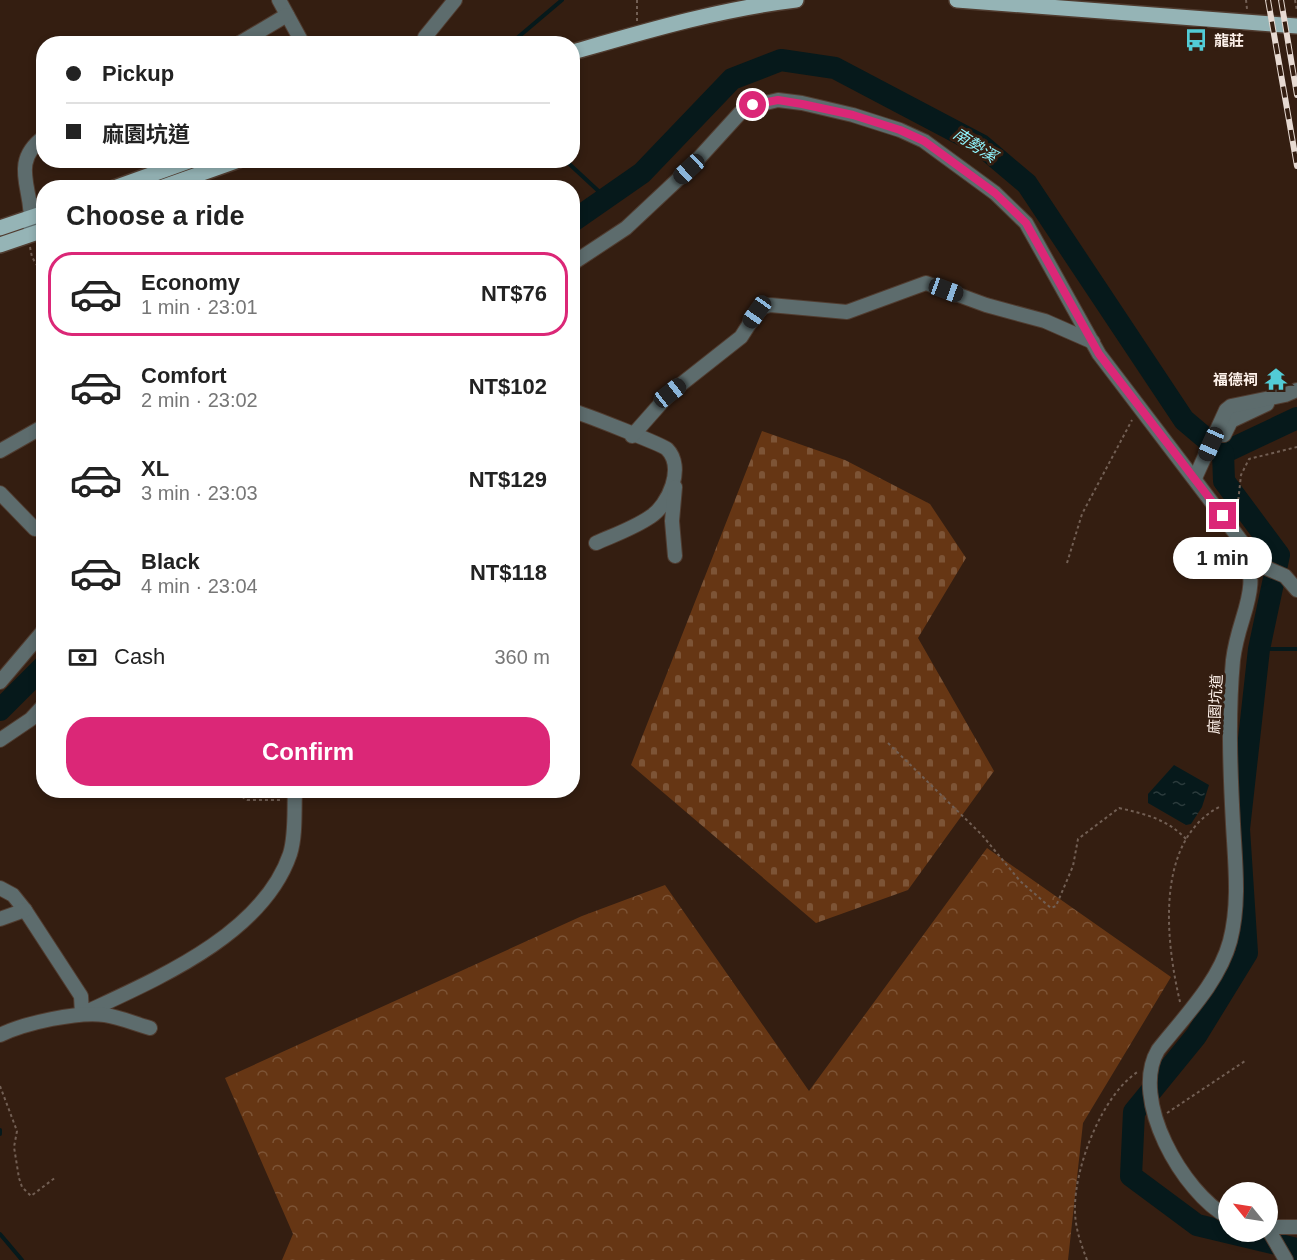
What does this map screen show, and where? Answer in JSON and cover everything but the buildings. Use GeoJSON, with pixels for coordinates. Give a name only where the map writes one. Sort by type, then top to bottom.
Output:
{"type":"FeatureCollection","features":[{"type":"Feature","properties":{"kind":"main road"},"geometry":{"type":"LineString","coordinates":[[580,50],[638,33],[764,4],[796,0]]}},
{"type":"Feature","properties":{"kind":"main road"},"geometry":{"type":"LineString","coordinates":[[957,0],[1297,26]]}},
{"type":"Feature","properties":{"kind":"main road"},"geometry":{"type":"LineString","coordinates":[[136,180],[170,168]]}},
{"type":"Feature","properties":{"kind":"main road"},"geometry":{"type":"LineString","coordinates":[[183,180],[216,168]]}},
{"type":"Feature","properties":{"kind":"main road"},"geometry":{"type":"LineString","coordinates":[[0,228],[36,216]]}},
{"type":"Feature","properties":{"kind":"main road"},"geometry":{"type":"LineString","coordinates":[[0,245],[36,233]]}},
{"type":"Feature","properties":{"kind":"street"},"geometry":{"type":"LineString","coordinates":[[279,0],[299,36]]}},
{"type":"Feature","properties":{"kind":"street"},"geometry":{"type":"LineString","coordinates":[[426,36],[455,0]]}},
{"type":"Feature","properties":{"kind":"street"},"geometry":{"type":"LineString","coordinates":[[252,36],[287,15]]}},
{"type":"Feature","properties":{"kind":"street","name":"麻園坑道"},"geometry":{"type":"LineString","coordinates":[[580,258],[626,228],[689,169],[740,113],[753,105],[778,100],[853,115],[900,130],[924,141],[995,193],[1026,223],[1093,343],[1174,455],[1198,481],[1242,542],[1250,562],[1252,586],[1233,660],[1229,729],[1236,886],[1230,941],[1216,974],[1149,1069]]}},
{"type":"Feature","properties":{"kind":"street"},"geometry":{"type":"LineString","coordinates":[[36,143],[26,157],[25,190],[36,211]]}},
{"type":"Feature","properties":{"kind":"street"},"geometry":{"type":"LineString","coordinates":[[28,236],[36,219]]}},
{"type":"Feature","properties":{"kind":"street"},"geometry":{"type":"LineString","coordinates":[[632,436],[670,393],[741,337],[757,312],[770,305],[835,313],[847,312],[926,282],[986,305],[1045,321],[1093,343]]}},
{"type":"Feature","properties":{"kind":"street"},"geometry":{"type":"LineString","coordinates":[[1198,481],[1229,416],[1291,392]]}},
{"type":"Feature","properties":{"kind":"street"},"geometry":{"type":"LineString","coordinates":[[580,414],[667,449],[676,473],[672,521],[675,556]]}},
{"type":"Feature","properties":{"kind":"street"},"geometry":{"type":"LineString","coordinates":[[0,451],[36,431]]}},
{"type":"Feature","properties":{"kind":"street"},"geometry":{"type":"LineString","coordinates":[[596,543],[652,516],[669,494],[676,473]]}},
{"type":"Feature","properties":{"kind":"street"},"geometry":{"type":"LineString","coordinates":[[0,493],[36,529]]}},
{"type":"Feature","properties":{"kind":"street"},"geometry":{"type":"LineString","coordinates":[[1250,562],[1285,576],[1297,590]]}},
{"type":"Feature","properties":{"kind":"street"},"geometry":{"type":"LineString","coordinates":[[0,682],[36,639]]}},
{"type":"Feature","properties":{"kind":"street"},"geometry":{"type":"LineString","coordinates":[[0,740],[36,714]]}},
{"type":"Feature","properties":{"kind":"street"},"geometry":{"type":"LineString","coordinates":[[0,1035],[12,1029],[82,1014],[149,982],[214,944],[261,907],[290,854],[295,798]]}},
{"type":"Feature","properties":{"kind":"street"},"geometry":{"type":"LineString","coordinates":[[0,888],[13,895],[25,910],[81,996],[82,1014]]}},
{"type":"Feature","properties":{"kind":"street"},"geometry":{"type":"LineString","coordinates":[[0,919],[25,910]]}},
{"type":"Feature","properties":{"kind":"street"},"geometry":{"type":"LineString","coordinates":[[82,1014],[105,1015],[150,1028]]}},
{"type":"Feature","properties":{"kind":"street"},"geometry":{"type":"LineString","coordinates":[[1149,1069],[1156,1116],[1187,1181],[1208,1205],[1218,1211]]}},
{"type":"Feature","properties":{"kind":"street"},"geometry":{"type":"LineString","coordinates":[[1278,1228],[1297,1227]]}},
{"type":"Feature","properties":{"kind":"street"},"geometry":{"type":"LineString","coordinates":[[1276,1242],[1286,1260]]}},
{"type":"Feature","properties":{"kind":"path"},"geometry":{"type":"LineString","coordinates":[[637,0],[638,33]]}},
{"type":"Feature","properties":{"kind":"path"},"geometry":{"type":"LineString","coordinates":[[1295,0],[1297,14]]}},
{"type":"Feature","properties":{"kind":"path"},"geometry":{"type":"LineString","coordinates":[[28,236],[32,257],[36,264]]}},
{"type":"Feature","properties":{"kind":"path"},"geometry":{"type":"LineString","coordinates":[[1067,563],[1082,514],[1139,407]]}},
{"type":"Feature","properties":{"kind":"path"},"geometry":{"type":"LineString","coordinates":[[1236,520],[1240,475],[1249,459],[1297,447]]}},
{"type":"Feature","properties":{"kind":"path"},"geometry":{"type":"LineString","coordinates":[[888,742],[982,835],[1020,881],[1051,908],[1056,906],[1073,866],[1078,839],[1119,808],[1152,816],[1174,826],[1186,839]]}},
{"type":"Feature","properties":{"kind":"path"},"geometry":{"type":"LineString","coordinates":[[243,798],[247,801],[271,798]]}},
{"type":"Feature","properties":{"kind":"path"},"geometry":{"type":"LineString","coordinates":[[1184,1017],[1173,972],[1169,920],[1173,873],[1186,839],[1196,824],[1208,813],[1232,800]]}},
{"type":"Feature","properties":{"kind":"path"},"geometry":{"type":"LineString","coordinates":[[1156,1116],[1245,1061]]}},
{"type":"Feature","properties":{"kind":"path"},"geometry":{"type":"LineString","coordinates":[[1087,1260],[1079,1239],[1075,1212],[1081,1168],[1095,1127],[1116,1092],[1129,1077],[1149,1069]]}},
{"type":"Feature","properties":{"kind":"path"},"geometry":{"type":"LineString","coordinates":[[0,1086],[17,1131],[14,1147],[22,1187],[31,1196],[56,1178]]}},
{"type":"Feature","properties":{"kind":"green space"},"geometry":{"type":"Polygon","coordinates":[[[762,431],[845,460],[930,504],[966,558],[918,638],[994,771],[908,890],[816,923],[631,765],[762,431]]]}},
{"type":"Feature","properties":{"kind":"green space"},"geometry":{"type":"Polygon","coordinates":[[[987,848],[1171,977],[1083,1123],[1068,1260],[282,1260],[293,1234],[225,1078],[582,916],[665,885],[809,1091],[987,848]]]}},
{"type":"Feature","properties":{"kind":"water"},"geometry":{"type":"Polygon","coordinates":[[[1174,765],[1209,785],[1202,807],[1191,824],[1186,825],[1148,803],[1148,794],[1174,765]]]}},
{"type":"Feature","properties":{"kind":"waterway"},"geometry":{"type":"LineString","coordinates":[[519,36],[562,0]]}},
{"type":"Feature","properties":{"kind":"waterway","name":"南勢溪"},"geometry":{"type":"LineString","coordinates":[[580,216],[642,173],[732,79],[781,60],[835,68],[981,145],[1027,184],[1184,420],[1223,453],[1297,418]]}},
{"type":"Feature","properties":{"kind":"waterway"},"geometry":{"type":"LineString","coordinates":[[574,168],[606,198]]}},
{"type":"Feature","properties":{"kind":"waterway"},"geometry":{"type":"LineString","coordinates":[[1223,453],[1224,481],[1279,555],[1259,649],[1239,829],[1247,953],[1196,1036],[1134,1112],[1131,1176],[1197,1225],[1297,1249]]}},
{"type":"Feature","properties":{"kind":"waterway"},"geometry":{"type":"LineString","coordinates":[[1259,649],[1297,649]]}},
{"type":"Feature","properties":{"kind":"waterway","name":"南勢溪"},"geometry":{"type":"LineString","coordinates":[[0,710],[36,674]]}},
{"type":"Feature","properties":{"kind":"waterway"},"geometry":{"type":"LineString","coordinates":[[0,1234],[22,1260]]}},
{"type":"Feature","properties":{"kind":"railway"},"geometry":{"type":"LineString","coordinates":[[1268,0],[1297,166]]}},
{"type":"Feature","properties":{"kind":"railway"},"geometry":{"type":"LineString","coordinates":[[1281,0],[1297,95]]}},
{"type":"Feature","properties":{"kind":"place","name":"龍莊"},"geometry":{"type":"Point","coordinates":[1196,40]}},
{"type":"Feature","properties":{"kind":"place","name":"福德祠"},"geometry":{"type":"Point","coordinates":[1276,379]}},
{"type":"Feature","properties":{"kind":"route"},"geometry":{"type":"LineString","coordinates":[[753,105],[778,100],[802,104],[853,115],[900,130],[924,141],[995,193],[1026,223],[1045,253],[1099,354],[1174,455],[1195,478],[1223,516]]}}]}
